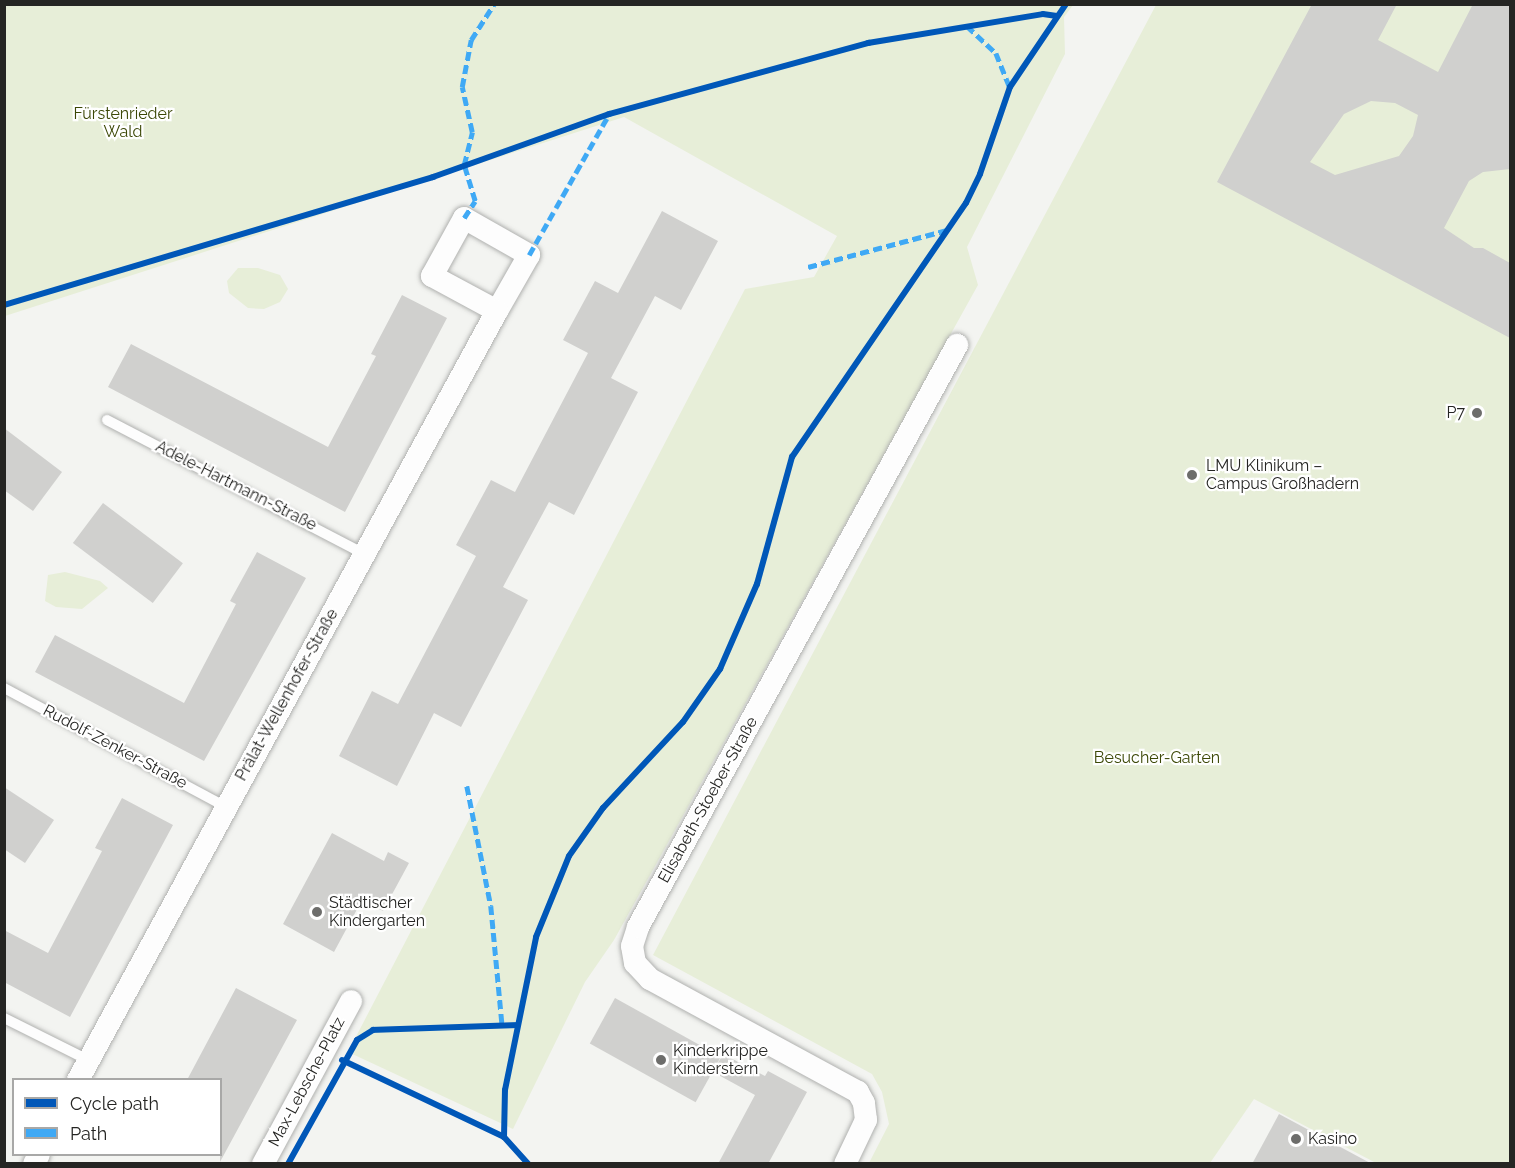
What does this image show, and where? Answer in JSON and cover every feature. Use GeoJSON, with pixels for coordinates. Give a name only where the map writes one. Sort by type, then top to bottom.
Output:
{"type":"FeatureCollection","features":[{"type":"Feature","properties":{"kind":"street","name":"Prälat-Wellenhofer-Straße"},"geometry":{"type":"LineString","coordinates":[[83,1070],[497,311]]}},
{"type":"Feature","properties":{"kind":"street","name":"Elisabeth-Stoeber-Straße"},"geometry":{"type":"LineString","coordinates":[[845,1164],[866,1120],[864,1103],[858,1092],[650,979],[635,963],[632,946],[638,927],[957,345]]}},
{"type":"Feature","properties":{"kind":"street","name":"Max-Lebsche-Platz"},"geometry":{"type":"LineString","coordinates":[[263,1164],[351,1001]]}},
{"type":"Feature","properties":{"kind":"lane","name":"Adele-Hartmann-Straße"},"geometry":{"type":"LineString","coordinates":[[106,420],[364,554]]}},
{"type":"Feature","properties":{"kind":"lane","name":"Rudolf-Zenker-Straße"},"geometry":{"type":"LineString","coordinates":[[4,688],[226,807]]}},
{"type":"Feature","properties":{"kind":"lane"},"geometry":{"type":"LineString","coordinates":[[4,1018],[83,1070]]}},
{"type":"Feature","properties":{"kind":"green space","name":"Fürstenrieder Wald"},"geometry":{"type":"Polygon","coordinates":[[[5,5],[1073,5],[1064,17],[1065,54],[967,247],[978,285],[614,940],[585,982],[513,1129],[348,1052],[745,289],[814,277],[837,236],[624,117],[5,316],[5,5]]]}},
{"type":"Feature","properties":{"kind":"green space","name":"Besucher-Garten"},"geometry":{"type":"Polygon","coordinates":[[[1156,5],[1510,5],[1510,1163],[1376,1163],[1254,1099],[1210,1163],[869,1163],[889,1124],[882,1092],[872,1074],[653,955],[1156,5]]]}},
{"type":"Feature","properties":{"kind":"green space"},"geometry":{"type":"Polygon","coordinates":[[[238,268],[258,268],[280,275],[288,289],[280,302],[264,309],[248,308],[229,293],[227,281],[238,268]]]}},
{"type":"Feature","properties":{"kind":"green space"},"geometry":{"type":"Polygon","coordinates":[[[65,572],[100,581],[108,588],[82,609],[56,607],[45,601],[48,575],[65,572]]]}},
{"type":"Feature","properties":{"kind":"building"},"geometry":{"type":"Polygon","coordinates":[[[1312,4],[1397,4],[1378,40],[1438,72],[1473,4],[1510,4],[1510,169],[1483,172],[1469,181],[1444,228],[1474,248],[1483,248],[1510,263],[1510,338],[1217,182],[1312,4]],[[1371,101],[1344,114],[1310,162],[1335,175],[1399,156],[1413,136],[1418,115],[1395,103],[1371,101]]]}},
{"type":"Feature","properties":{"kind":"building"},"geometry":{"type":"Polygon","coordinates":[[[662,211],[718,241],[681,310],[655,296],[611,378],[638,392],[574,515],[549,502],[503,587],[528,600],[461,727],[434,713],[397,786],[339,756],[372,691],[398,704],[476,556],[456,545],[491,480],[515,492],[588,353],[563,340],[595,281],[618,293],[662,211]]]}},
{"type":"Feature","properties":{"kind":"building"},"geometry":{"type":"Polygon","coordinates":[[[402,295],[447,318],[345,512],[108,387],[131,344],[328,447],[376,356],[371,354],[402,295]]]}},
{"type":"Feature","properties":{"kind":"building"},"geometry":{"type":"Polygon","coordinates":[[[4,428],[62,472],[33,511],[4,490],[4,428]]]}},
{"type":"Feature","properties":{"kind":"building"},"geometry":{"type":"Polygon","coordinates":[[[103,503],[183,563],[153,603],[73,543],[103,503]]]}},
{"type":"Feature","properties":{"kind":"building"},"geometry":{"type":"Polygon","coordinates":[[[257,552],[306,578],[204,761],[35,672],[55,635],[184,703],[236,604],[230,601],[257,552]]]}},
{"type":"Feature","properties":{"kind":"building"},"geometry":{"type":"Polygon","coordinates":[[[4,787],[54,820],[25,863],[4,849],[4,787]]]}},
{"type":"Feature","properties":{"kind":"building"},"geometry":{"type":"Polygon","coordinates":[[[122,798],[173,825],[70,1017],[4,982],[4,930],[48,953],[102,851],[95,848],[122,798]]]}},
{"type":"Feature","properties":{"kind":"building"},"geometry":{"type":"Polygon","coordinates":[[[332,833],[384,861],[388,852],[409,863],[383,911],[362,900],[334,952],[283,924],[332,833]]]}},
{"type":"Feature","properties":{"kind":"building"},"geometry":{"type":"Polygon","coordinates":[[[236,988],[297,1020],[220,1162],[220,1156],[222,1156],[222,1078],[188,1078],[236,988]]]}},
{"type":"Feature","properties":{"kind":"building"},"geometry":{"type":"Polygon","coordinates":[[[615,998],[721,1057],[696,1102],[590,1043],[615,998]]]}},
{"type":"Feature","properties":{"kind":"building"},"geometry":{"type":"Polygon","coordinates":[[[723,1054],[765,1076],[768,1071],[807,1092],[768,1164],[718,1164],[755,1095],[713,1072],[723,1054]]]}},
{"type":"Feature","properties":{"kind":"building","name":"Kasino"},"geometry":{"type":"Polygon","coordinates":[[[1279,1114],[1372,1164],[1252,1164],[1279,1114]]]}},
{"type":"Feature","properties":{"kind":"marked path"},"geometry":{"type":"LineString","coordinates":[[464,218],[475,201],[464,165],[472,132],[462,87],[471,40],[494,4]]}},
{"type":"Feature","properties":{"kind":"marked path"},"geometry":{"type":"LineString","coordinates":[[967,26],[996,53],[1010,87]]}},
{"type":"Feature","properties":{"kind":"marked path"},"geometry":{"type":"LineString","coordinates":[[529,255],[609,114]]}},
{"type":"Feature","properties":{"kind":"marked path"},"geometry":{"type":"LineString","coordinates":[[808,267],[947,230]]}},
{"type":"Feature","properties":{"kind":"marked path"},"geometry":{"type":"LineString","coordinates":[[467,786],[491,906],[502,1023]]}},
{"type":"Feature","properties":{"kind":"cycle path"},"geometry":{"type":"LineString","coordinates":[[504,1137],[505,1090],[536,937],[569,856],[603,808],[683,722],[720,669],[757,584],[792,457],[966,203],[980,174],[1010,87],[1066,4]]}},
{"type":"Feature","properties":{"kind":"cycle path"},"geometry":{"type":"LineString","coordinates":[[4,305],[433,177],[609,114],[868,43],[1043,14],[1057,16]]}},
{"type":"Feature","properties":{"kind":"cycle path"},"geometry":{"type":"LineString","coordinates":[[288,1164],[357,1040],[373,1030],[516,1025]]}},
{"type":"Feature","properties":{"kind":"cycle path"},"geometry":{"type":"LineString","coordinates":[[342,1060],[504,1137],[528,1164]]}},
{"type":"Feature","properties":{"kind":"place","name":"P7"},"geometry":{"type":"Point","coordinates":[1477,413]}},
{"type":"Feature","properties":{"kind":"place","name":"LMU Klinikum – Campus Großhadern"},"geometry":{"type":"Point","coordinates":[1192,475]}},
{"type":"Feature","properties":{"kind":"place","name":"Städtischer Kindergarten"},"geometry":{"type":"Point","coordinates":[317,912]}},
{"type":"Feature","properties":{"kind":"place","name":"Kinderkrippe Kinderstern"},"geometry":{"type":"Point","coordinates":[661,1060]}},
{"type":"Feature","properties":{"kind":"place","name":"Kasino"},"geometry":{"type":"Point","coordinates":[1296,1139]}}]}
